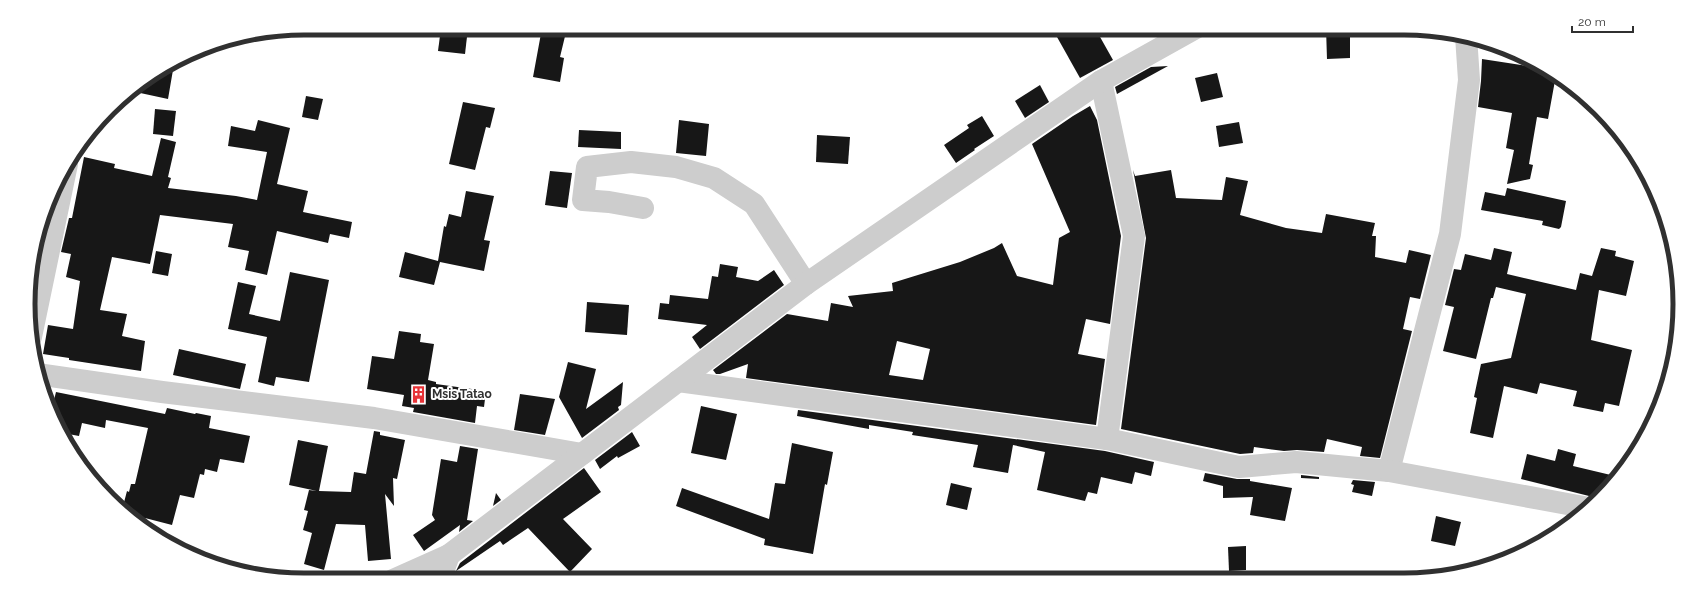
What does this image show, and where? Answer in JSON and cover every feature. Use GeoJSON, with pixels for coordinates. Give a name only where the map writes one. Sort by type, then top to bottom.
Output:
{"type":"FeatureCollection","features":[{"type":"Feature","properties":{"kind":"street"},"geometry":{"type":"LineString","coordinates":[[409,573],[449,555],[806,284],[1101,81],[1183,35]]}},
{"type":"Feature","properties":{"kind":"street"},"geometry":{"type":"LineString","coordinates":[[1389,471],[1450,234],[1469,80],[1466,42]]}},
{"type":"Feature","properties":{"kind":"street"},"geometry":{"type":"LineString","coordinates":[[1101,81],[1134,236],[1107,439]]}},
{"type":"Feature","properties":{"kind":"street"},"geometry":{"type":"LineString","coordinates":[[643,208],[582,200],[587,167],[631,162],[676,167],[714,178],[754,204],[806,284]]}},
{"type":"Feature","properties":{"kind":"street"},"geometry":{"type":"LineString","coordinates":[[36,314],[62,186]]}},
{"type":"Feature","properties":{"kind":"street"},"geometry":{"type":"LineString","coordinates":[[44,375],[162,392],[374,418],[582,454]]}},
{"type":"Feature","properties":{"kind":"street"},"geometry":{"type":"LineString","coordinates":[[678,381],[1107,439],[1239,467],[1296,462],[1389,471],[1580,506]]}},
{"type":"Feature","properties":{"kind":"street"},"geometry":{"type":"LineString","coordinates":[[443,573],[449,555]]}},
{"type":"Feature","properties":{"kind":"building"},"geometry":{"type":"Polygon","coordinates":[[[440,35],[467,35],[465,54],[438,51],[440,35]]]}},
{"type":"Feature","properties":{"kind":"building"},"geometry":{"type":"Polygon","coordinates":[[[541,35],[565,35],[560,57],[564,58],[560,82],[533,77],[541,35]]]}},
{"type":"Feature","properties":{"kind":"building"},"geometry":{"type":"Polygon","coordinates":[[[1061,35],[1099,35],[1113,60],[1080,78],[1057,37],[1061,35]]]}},
{"type":"Feature","properties":{"kind":"building"},"geometry":{"type":"Polygon","coordinates":[[[1326,35],[1350,35],[1350,58],[1327,59],[1326,35]]]}},
{"type":"Feature","properties":{"kind":"building"},"geometry":{"type":"Polygon","coordinates":[[[1482,59],[1529,66],[1555,81],[1548,119],[1537,117],[1529,164],[1533,165],[1530,179],[1507,184],[1514,150],[1506,148],[1512,113],[1478,107],[1482,59]]]}},
{"type":"Feature","properties":{"kind":"building"},"geometry":{"type":"Polygon","coordinates":[[[1168,66],[1117,94],[1115,87],[1151,67],[1168,66]]]}},
{"type":"Feature","properties":{"kind":"building"},"geometry":{"type":"Polygon","coordinates":[[[173,69],[168,99],[138,93],[173,69]]]}},
{"type":"Feature","properties":{"kind":"building"},"geometry":{"type":"Polygon","coordinates":[[[1217,73],[1223,97],[1201,102],[1195,78],[1217,73]]]}},
{"type":"Feature","properties":{"kind":"building"},"geometry":{"type":"Polygon","coordinates":[[[1040,85],[1049,102],[1025,118],[1015,101],[1040,85]]]}},
{"type":"Feature","properties":{"kind":"building"},"geometry":{"type":"Polygon","coordinates":[[[306,96],[323,99],[318,120],[302,117],[306,96]]]}},
{"type":"Feature","properties":{"kind":"building"},"geometry":{"type":"Polygon","coordinates":[[[463,102],[495,108],[490,128],[486,127],[475,170],[449,164],[463,102]]]}},
{"type":"Feature","properties":{"kind":"building"},"geometry":{"type":"Polygon","coordinates":[[[1090,106],[1097,120],[1121,236],[1110,324],[1086,319],[1078,354],[1105,359],[1096,425],[746,378],[748,364],[720,374],[716,374],[713,370],[787,314],[828,321],[831,303],[853,307],[848,296],[893,291],[892,283],[960,262],[994,248],[1002,243],[1017,276],[1053,285],[1059,238],[1070,232],[1032,144],[1090,106]],[[897,341],[889,375],[923,380],[930,349],[897,341]]]}},
{"type":"Feature","properties":{"kind":"building"},"geometry":{"type":"Polygon","coordinates":[[[155,109],[176,111],[173,136],[153,134],[155,109]]]}},
{"type":"Feature","properties":{"kind":"building"},"geometry":{"type":"Polygon","coordinates":[[[982,116],[994,136],[956,163],[944,145],[969,128],[967,125],[982,116]]]}},
{"type":"Feature","properties":{"kind":"building"},"geometry":{"type":"Polygon","coordinates":[[[258,120],[290,128],[277,184],[308,191],[303,212],[352,222],[349,238],[330,234],[328,243],[277,231],[267,275],[245,270],[249,251],[228,247],[233,224],[160,215],[150,264],[112,257],[100,310],[127,314],[122,336],[145,341],[141,371],[69,360],[69,358],[43,354],[48,325],[73,329],[80,281],[66,277],[71,254],[61,252],[69,218],[72,218],[84,157],[115,164],[114,168],[152,176],[161,138],[176,142],[168,177],[171,178],[168,188],[257,200],[267,152],[228,146],[231,126],[255,131],[258,120]]]}},
{"type":"Feature","properties":{"kind":"building"},"geometry":{"type":"Polygon","coordinates":[[[679,120],[709,124],[706,156],[676,153],[679,120]]]}},
{"type":"Feature","properties":{"kind":"building"},"geometry":{"type":"Polygon","coordinates":[[[1239,122],[1243,143],[1219,147],[1216,126],[1239,122]]]}},
{"type":"Feature","properties":{"kind":"building"},"geometry":{"type":"Polygon","coordinates":[[[579,130],[621,132],[621,149],[578,147],[579,130]]]}},
{"type":"Feature","properties":{"kind":"building"},"geometry":{"type":"Polygon","coordinates":[[[817,135],[850,137],[848,164],[816,162],[817,135]]]}},
{"type":"Feature","properties":{"kind":"building"},"geometry":{"type":"Polygon","coordinates":[[[1133,170],[1135,176],[1171,170],[1176,198],[1222,200],[1226,177],[1248,181],[1240,215],[1286,228],[1322,233],[1326,214],[1375,223],[1372,236],[1376,236],[1375,257],[1406,263],[1409,250],[1431,255],[1420,299],[1410,297],[1403,329],[1412,331],[1380,458],[1360,456],[1362,447],[1327,439],[1324,452],[1297,450],[1284,451],[1254,447],[1253,453],[1240,454],[1121,429],[1146,238],[1133,170]]]}},
{"type":"Feature","properties":{"kind":"building"},"geometry":{"type":"Polygon","coordinates":[[[550,171],[572,173],[567,208],[545,205],[550,171]]]}},
{"type":"Feature","properties":{"kind":"building"},"geometry":{"type":"Polygon","coordinates":[[[1507,188],[1566,201],[1561,227],[1559,229],[1542,225],[1543,221],[1481,210],[1485,192],[1505,196],[1507,188]]]}},
{"type":"Feature","properties":{"kind":"building"},"geometry":{"type":"Polygon","coordinates":[[[466,191],[494,196],[484,240],[490,241],[484,271],[440,262],[434,285],[399,277],[405,252],[438,261],[444,226],[446,227],[449,214],[461,217],[466,191]]]}},
{"type":"Feature","properties":{"kind":"building"},"geometry":{"type":"Polygon","coordinates":[[[1494,248],[1512,252],[1507,274],[1576,290],[1580,273],[1592,276],[1601,248],[1616,251],[1615,256],[1634,261],[1626,296],[1599,290],[1591,340],[1632,350],[1619,406],[1605,403],[1603,412],[1573,406],[1577,391],[1540,383],[1537,394],[1504,386],[1493,438],[1470,433],[1477,398],[1474,397],[1481,364],[1511,358],[1526,294],[1496,287],[1493,298],[1491,298],[1476,359],[1443,351],[1454,307],[1445,305],[1454,269],[1461,270],[1465,254],[1491,260],[1494,248]]]}},
{"type":"Feature","properties":{"kind":"building"},"geometry":{"type":"Polygon","coordinates":[[[156,251],[172,254],[168,276],[152,273],[156,251]]]}},
{"type":"Feature","properties":{"kind":"building"},"geometry":{"type":"Polygon","coordinates":[[[720,264],[738,267],[736,277],[758,281],[774,270],[784,285],[700,349],[692,337],[707,325],[658,319],[660,303],[669,304],[670,295],[708,299],[712,276],[718,277],[720,264]]]}},
{"type":"Feature","properties":{"kind":"building"},"geometry":{"type":"Polygon","coordinates":[[[290,272],[329,280],[309,382],[276,377],[274,386],[258,382],[267,337],[228,329],[238,282],[256,286],[249,314],[280,321],[290,272]]]}},
{"type":"Feature","properties":{"kind":"building"},"geometry":{"type":"Polygon","coordinates":[[[587,302],[629,305],[627,335],[585,332],[587,302]]]}},
{"type":"Feature","properties":{"kind":"building"},"geometry":{"type":"Polygon","coordinates":[[[399,331],[421,334],[420,342],[434,344],[428,380],[436,382],[436,384],[486,391],[484,407],[477,406],[475,423],[413,412],[414,408],[402,406],[404,395],[367,389],[372,356],[394,359],[399,331]]]}},
{"type":"Feature","properties":{"kind":"building"},"geometry":{"type":"Polygon","coordinates":[[[179,349],[246,364],[240,389],[173,375],[179,349]]]}},
{"type":"Feature","properties":{"kind":"building"},"geometry":{"type":"Polygon","coordinates":[[[568,362],[596,369],[586,409],[623,382],[621,405],[618,407],[619,410],[582,438],[559,397],[568,362]]]}},
{"type":"Feature","properties":{"kind":"building"},"geometry":{"type":"Polygon","coordinates":[[[56,392],[165,414],[167,408],[211,416],[209,428],[250,436],[244,463],[220,459],[217,472],[205,469],[204,475],[200,474],[194,498],[180,495],[172,525],[145,518],[144,520],[124,503],[127,491],[129,492],[131,484],[135,484],[148,428],[106,420],[105,428],[82,423],[79,436],[69,434],[53,402],[56,392]]]}},
{"type":"Feature","properties":{"kind":"building"},"geometry":{"type":"Polygon","coordinates":[[[520,394],[555,399],[545,435],[514,430],[520,394]]]}},
{"type":"Feature","properties":{"kind":"building"},"geometry":{"type":"Polygon","coordinates":[[[701,406],[737,414],[726,460],[691,453],[701,406]]]}},
{"type":"Feature","properties":{"kind":"building"},"geometry":{"type":"Polygon","coordinates":[[[798,410],[1105,451],[1154,462],[1151,476],[1135,472],[1132,484],[1101,477],[1097,494],[1088,492],[1085,501],[1037,490],[1045,452],[1013,445],[1008,473],[973,467],[978,445],[912,435],[913,432],[869,425],[869,429],[797,416],[798,410]]]}},
{"type":"Feature","properties":{"kind":"building"},"geometry":{"type":"Polygon","coordinates":[[[374,431],[380,432],[380,435],[405,440],[397,479],[393,478],[394,506],[385,494],[391,559],[368,561],[365,525],[336,524],[324,570],[304,564],[312,533],[303,530],[308,511],[304,510],[309,490],[317,491],[289,485],[298,440],[328,446],[319,491],[351,492],[354,472],[366,474],[374,431]]]}},
{"type":"Feature","properties":{"kind":"building"},"geometry":{"type":"Polygon","coordinates":[[[632,432],[640,446],[618,458],[617,456],[600,469],[595,460],[632,432]]]}},
{"type":"Feature","properties":{"kind":"building"},"geometry":{"type":"Polygon","coordinates":[[[792,443],[833,452],[827,485],[825,484],[813,554],[764,545],[765,539],[676,506],[682,488],[769,519],[775,483],[785,484],[792,443]]]}},
{"type":"Feature","properties":{"kind":"building"},"geometry":{"type":"Polygon","coordinates":[[[460,446],[478,449],[467,520],[473,521],[459,532],[460,525],[424,551],[413,535],[435,520],[432,515],[441,459],[457,462],[460,446]]]}},
{"type":"Feature","properties":{"kind":"building"},"geometry":{"type":"Polygon","coordinates":[[[1558,449],[1576,454],[1573,466],[1611,475],[1591,497],[1521,479],[1527,454],[1555,461],[1558,449]]]}},
{"type":"Feature","properties":{"kind":"building"},"geometry":{"type":"Polygon","coordinates":[[[584,468],[601,492],[563,519],[592,549],[570,572],[528,528],[503,545],[500,541],[456,571],[460,563],[584,468]]]}},
{"type":"Feature","properties":{"kind":"building"},"geometry":{"type":"Polygon","coordinates":[[[1205,473],[1237,479],[1250,479],[1250,481],[1292,488],[1285,521],[1250,515],[1253,497],[1223,498],[1223,486],[1203,481],[1205,473]]]}},
{"type":"Feature","properties":{"kind":"building"},"geometry":{"type":"Polygon","coordinates":[[[1301,475],[1319,477],[1319,479],[1301,478],[1301,475]]]}},
{"type":"Feature","properties":{"kind":"building"},"geometry":{"type":"Polygon","coordinates":[[[1353,480],[1375,482],[1372,496],[1352,492],[1354,485],[1351,484],[1353,480]]]}},
{"type":"Feature","properties":{"kind":"building"},"geometry":{"type":"Polygon","coordinates":[[[951,483],[972,488],[967,510],[946,505],[951,483]]]}},
{"type":"Feature","properties":{"kind":"building"},"geometry":{"type":"Polygon","coordinates":[[[496,493],[501,500],[493,506],[496,493]]]}},
{"type":"Feature","properties":{"kind":"building"},"geometry":{"type":"Polygon","coordinates":[[[1436,516],[1461,522],[1455,546],[1431,541],[1436,516]]]}},
{"type":"Feature","properties":{"kind":"building"},"geometry":{"type":"Polygon","coordinates":[[[1246,546],[1246,570],[1229,571],[1228,547],[1246,546]]]}},
{"type":"Feature","properties":{"kind":"place","name":"Msis Tatao"},"geometry":{"type":"Point","coordinates":[419,394]}}]}
